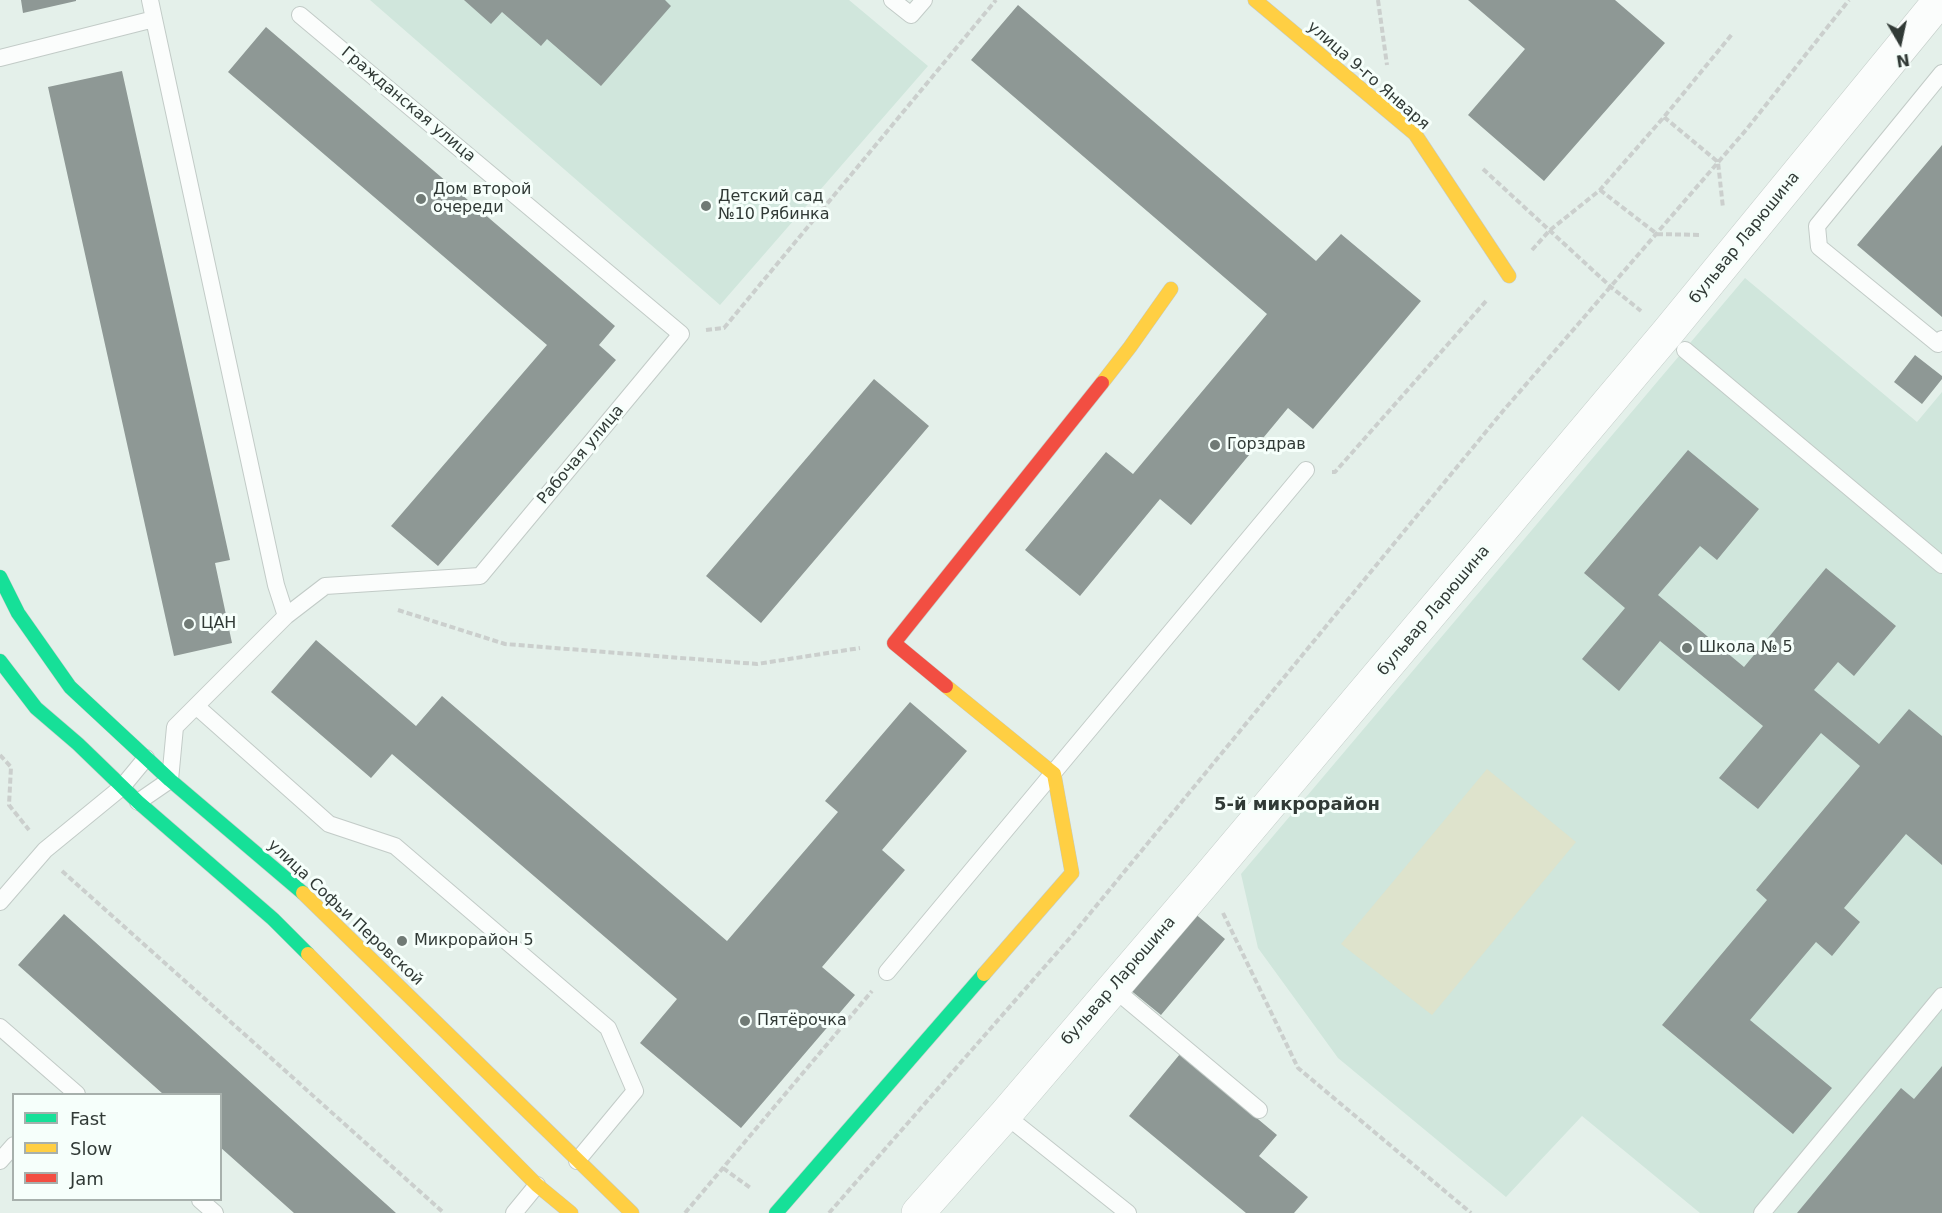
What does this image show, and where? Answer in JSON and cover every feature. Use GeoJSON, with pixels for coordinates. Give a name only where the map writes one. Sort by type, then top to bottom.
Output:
{"type":"FeatureCollection","features":[{"type":"Feature","properties":{"kind":"street","name":"улица 9-го Января"},"geometry":{"type":"LineString","coordinates":[[1255,0],[1415,134],[1509,276]]}},
{"type":"Feature","properties":{"kind":"street","name":"бульвар Ларюшина"},"geometry":{"type":"LineString","coordinates":[[918,1213],[1676,341],[1729,257],[1940,0]]}},
{"type":"Feature","properties":{"kind":"street"},"geometry":{"type":"LineString","coordinates":[[776,1213],[1072,873],[1054,774],[894,643],[1130,347],[1171,288]]}},
{"type":"Feature","properties":{"kind":"street","name":"улица Софьи Перовской"},"geometry":{"type":"LineString","coordinates":[[0,577],[18,613],[70,687],[170,780],[299,889],[632,1213]]}},
{"type":"Feature","properties":{"kind":"street"},"geometry":{"type":"LineString","coordinates":[[0,661],[36,708],[78,744],[138,802],[273,919],[537,1185],[571,1213]]}},
{"type":"Feature","properties":{"kind":"lane"},"geometry":{"type":"LineString","coordinates":[[138,802],[170,780],[175,727],[286,616],[276,585],[150,0]]}},
{"type":"Feature","properties":{"kind":"lane"},"geometry":{"type":"LineString","coordinates":[[892,0],[911,15],[924,0]]}},
{"type":"Feature","properties":{"kind":"lane","name":"Гражданская улица"},"geometry":{"type":"LineString","coordinates":[[300,15],[681,334]]}},
{"type":"Feature","properties":{"kind":"lane"},"geometry":{"type":"LineString","coordinates":[[0,58],[154,19]]}},
{"type":"Feature","properties":{"kind":"lane"},"geometry":{"type":"LineString","coordinates":[[1942,73],[1816,226],[1819,247],[1938,344],[1942,339]]}},
{"type":"Feature","properties":{"kind":"lane","name":"Рабочая улица"},"geometry":{"type":"LineString","coordinates":[[286,616],[325,586],[480,576],[681,334]]}},
{"type":"Feature","properties":{"kind":"lane"},"geometry":{"type":"LineString","coordinates":[[1676,341],[1942,565]]}},
{"type":"Feature","properties":{"kind":"lane"},"geometry":{"type":"LineString","coordinates":[[887,972],[1306,470]]}},
{"type":"Feature","properties":{"kind":"lane"},"geometry":{"type":"LineString","coordinates":[[196,706],[328,824],[395,846],[608,1028],[635,1091],[577,1161]]}},
{"type":"Feature","properties":{"kind":"lane"},"geometry":{"type":"LineString","coordinates":[[0,902],[45,850],[122,787],[146,758]]}},
{"type":"Feature","properties":{"kind":"lane"},"geometry":{"type":"LineString","coordinates":[[1116,984],[1259,1110]]}},
{"type":"Feature","properties":{"kind":"lane"},"geometry":{"type":"LineString","coordinates":[[1762,1213],[1942,996]]}},
{"type":"Feature","properties":{"kind":"lane"},"geometry":{"type":"LineString","coordinates":[[0,1027],[68,1092]]}},
{"type":"Feature","properties":{"kind":"lane"},"geometry":{"type":"LineString","coordinates":[[1005,1115],[1128,1213]]}},
{"type":"Feature","properties":{"kind":"lane"},"geometry":{"type":"LineString","coordinates":[[0,1161],[12,1147]]}},
{"type":"Feature","properties":{"kind":"lane"},"geometry":{"type":"LineString","coordinates":[[514,1213],[537,1185]]}},
{"type":"Feature","properties":{"kind":"lane"},"geometry":{"type":"LineString","coordinates":[[201,1201],[215,1213]]}},
{"type":"Feature","properties":{"kind":"path"},"geometry":{"type":"LineString","coordinates":[[681,334],[724,328],[996,0]]}},
{"type":"Feature","properties":{"kind":"path"},"geometry":{"type":"LineString","coordinates":[[829,1213],[1068,939],[1495,421],[1746,129],[1849,0]]}},
{"type":"Feature","properties":{"kind":"path"},"geometry":{"type":"LineString","coordinates":[[1664,117],[1718,162],[1723,211],[1750,232]]}},
{"type":"Feature","properties":{"kind":"path"},"geometry":{"type":"LineString","coordinates":[[1600,190],[1657,234],[1702,235],[1729,257]]}},
{"type":"Feature","properties":{"kind":"path"},"geometry":{"type":"LineString","coordinates":[[1549,231],[1676,341]]}},
{"type":"Feature","properties":{"kind":"path"},"geometry":{"type":"LineString","coordinates":[[393,608],[505,644],[757,664],[894,643]]}},
{"type":"Feature","properties":{"kind":"path"},"geometry":{"type":"LineString","coordinates":[[0,755],[11,767],[9,805],[59,869],[444,1213]]}},
{"type":"Feature","properties":{"kind":"path"},"geometry":{"type":"LineString","coordinates":[[1206,880],[1298,1068],[1471,1213]]}},
{"type":"Feature","properties":{"kind":"path"},"geometry":{"type":"LineString","coordinates":[[685,1213],[887,972]]}},
{"type":"Feature","properties":{"kind":"shaded area","name":"Детский сад №10 Рябинка"},"geometry":{"type":"Polygon","coordinates":[[[370,0],[849,0],[928,66],[720,305],[370,0]]]}},
{"type":"Feature","properties":{"kind":"shaded area","name":"Школа № 5"},"geometry":{"type":"Polygon","coordinates":[[[1745,278],[1917,422],[1942,392],[1942,1213],[1700,1213],[1582,1116],[1506,1197],[1338,1058],[1258,948],[1241,874],[1745,278]]]}},
{"type":"Feature","properties":{"kind":"shaded area"},"geometry":{"type":"Polygon","coordinates":[[[1487,769],[1576,842],[1432,1015],[1341,944],[1487,769]]]}},
{"type":"Feature","properties":{"kind":"building"},"geometry":{"type":"Polygon","coordinates":[[[21,0],[76,0],[76,1],[23,13],[21,0]]]}},
{"type":"Feature","properties":{"kind":"building"},"geometry":{"type":"Polygon","coordinates":[[[464,0],[665,0],[671,6],[601,86],[547,39],[541,46],[502,12],[491,24],[464,0]]]}},
{"type":"Feature","properties":{"kind":"building"},"geometry":{"type":"Polygon","coordinates":[[[1468,0],[1615,0],[1665,43],[1544,181],[1468,115],[1525,49],[1468,0]]]}},
{"type":"Feature","properties":{"kind":"building"},"geometry":{"type":"Polygon","coordinates":[[[1018,5],[1316,261],[1341,234],[1421,301],[1313,429],[1288,408],[1191,525],[1160,499],[1080,596],[1025,550],[1106,452],[1133,474],[1267,314],[971,60],[1018,5]]]}},
{"type":"Feature","properties":{"kind":"building","name":"Дом второй очереди"},"geometry":{"type":"Polygon","coordinates":[[[266,27],[615,326],[599,345],[616,360],[438,566],[391,526],[547,345],[228,72],[266,27]]]}},
{"type":"Feature","properties":{"kind":"building"},"geometry":{"type":"Polygon","coordinates":[[[122,71],[230,560],[215,563],[232,643],[174,656],[48,87],[122,71]]]}},
{"type":"Feature","properties":{"kind":"building"},"geometry":{"type":"Polygon","coordinates":[[[1942,145],[1942,317],[1857,245],[1942,145]]]}},
{"type":"Feature","properties":{"kind":"building"},"geometry":{"type":"Polygon","coordinates":[[[1915,355],[1942,376],[1922,404],[1894,382],[1915,355]]]}},
{"type":"Feature","properties":{"kind":"building"},"geometry":{"type":"Polygon","coordinates":[[[874,379],[929,426],[761,623],[706,576],[874,379]]]}},
{"type":"Feature","properties":{"kind":"building"},"geometry":{"type":"Polygon","coordinates":[[[1688,450],[1759,509],[1717,560],[1700,546],[1658,595],[1744,667],[1826,568],[1896,626],[1854,676],[1838,662],[1814,690],[1879,744],[1909,709],[1942,736],[1942,865],[1906,834],[1844,908],[1860,922],[1832,956],[1816,942],[1750,1020],[1832,1088],[1793,1134],[1662,1025],[1767,900],[1756,890],[1860,766],[1821,733],[1758,809],[1719,778],[1763,726],[1660,641],[1619,691],[1582,659],[1625,608],[1584,573],[1688,450]]]}},
{"type":"Feature","properties":{"kind":"building"},"geometry":{"type":"Polygon","coordinates":[[[316,640],[416,726],[442,696],[727,941],[838,812],[825,801],[910,702],[967,751],[882,850],[905,870],[822,967],[855,995],[741,1128],[640,1043],[677,999],[392,754],[371,778],[271,692],[316,640]]]}},
{"type":"Feature","properties":{"kind":"building"},"geometry":{"type":"Polygon","coordinates":[[[1193,912],[1225,939],[1161,1015],[1129,989],[1193,912]]]}},
{"type":"Feature","properties":{"kind":"building"},"geometry":{"type":"Polygon","coordinates":[[[64,914],[396,1213],[294,1213],[222,1149],[222,1093],[162,1093],[18,965],[64,914]]]}},
{"type":"Feature","properties":{"kind":"building"},"geometry":{"type":"Polygon","coordinates":[[[1180,1054],[1277,1135],[1259,1156],[1308,1197],[1294,1213],[1246,1213],[1129,1116],[1180,1054]]]}},
{"type":"Feature","properties":{"kind":"building"},"geometry":{"type":"Polygon","coordinates":[[[1942,1066],[1942,1213],[1797,1213],[1901,1088],[1914,1099],[1942,1066]]]}},
{"type":"Feature","properties":{"kind":"traffic: fast"},"geometry":{"type":"LineString","coordinates":[[0,577],[18,613],[70,687],[170,780],[303,893]]}},
{"type":"Feature","properties":{"kind":"traffic: fast"},"geometry":{"type":"LineString","coordinates":[[0,661],[36,708],[78,744],[138,802],[273,919],[308,954]]}},
{"type":"Feature","properties":{"kind":"traffic: fast"},"geometry":{"type":"LineString","coordinates":[[776,1213],[984,974]]}},
{"type":"Feature","properties":{"kind":"traffic: slow"},"geometry":{"type":"LineString","coordinates":[[1255,0],[1415,134],[1509,276]]}},
{"type":"Feature","properties":{"kind":"traffic: slow"},"geometry":{"type":"LineString","coordinates":[[1102,383],[1171,289]]}},
{"type":"Feature","properties":{"kind":"traffic: slow"},"geometry":{"type":"LineString","coordinates":[[946,686],[1054,774],[1072,873],[984,974]]}},
{"type":"Feature","properties":{"kind":"traffic: slow"},"geometry":{"type":"LineString","coordinates":[[303,893],[632,1213]]}},
{"type":"Feature","properties":{"kind":"traffic: slow"},"geometry":{"type":"LineString","coordinates":[[308,954],[537,1185],[571,1213]]}},
{"type":"Feature","properties":{"kind":"traffic: jam"},"geometry":{"type":"LineString","coordinates":[[946,686],[894,643],[1102,383]]}},
{"type":"Feature","properties":{"kind":"place","name":"Дом второй очереди"},"geometry":{"type":"Point","coordinates":[421,199]}},
{"type":"Feature","properties":{"kind":"place","name":"Детский сад №10 Рябинка"},"geometry":{"type":"Point","coordinates":[706,206]}},
{"type":"Feature","properties":{"kind":"place","name":"Горздрав"},"geometry":{"type":"Point","coordinates":[1215,445]}},
{"type":"Feature","properties":{"kind":"place","name":"ЦАН"},"geometry":{"type":"Point","coordinates":[189,624]}},
{"type":"Feature","properties":{"kind":"place","name":"Школа № 5"},"geometry":{"type":"Point","coordinates":[1687,648]}},
{"type":"Feature","properties":{"kind":"place","name":"Микрорайон 5"},"geometry":{"type":"Point","coordinates":[402,941]}},
{"type":"Feature","properties":{"kind":"place","name":"Пятёрочка"},"geometry":{"type":"Point","coordinates":[745,1021]}},
{"type":"Feature","properties":{"kind":"district","name":"5-й микрорайон"},"geometry":{"type":"Point","coordinates":[1297,805]}}]}
